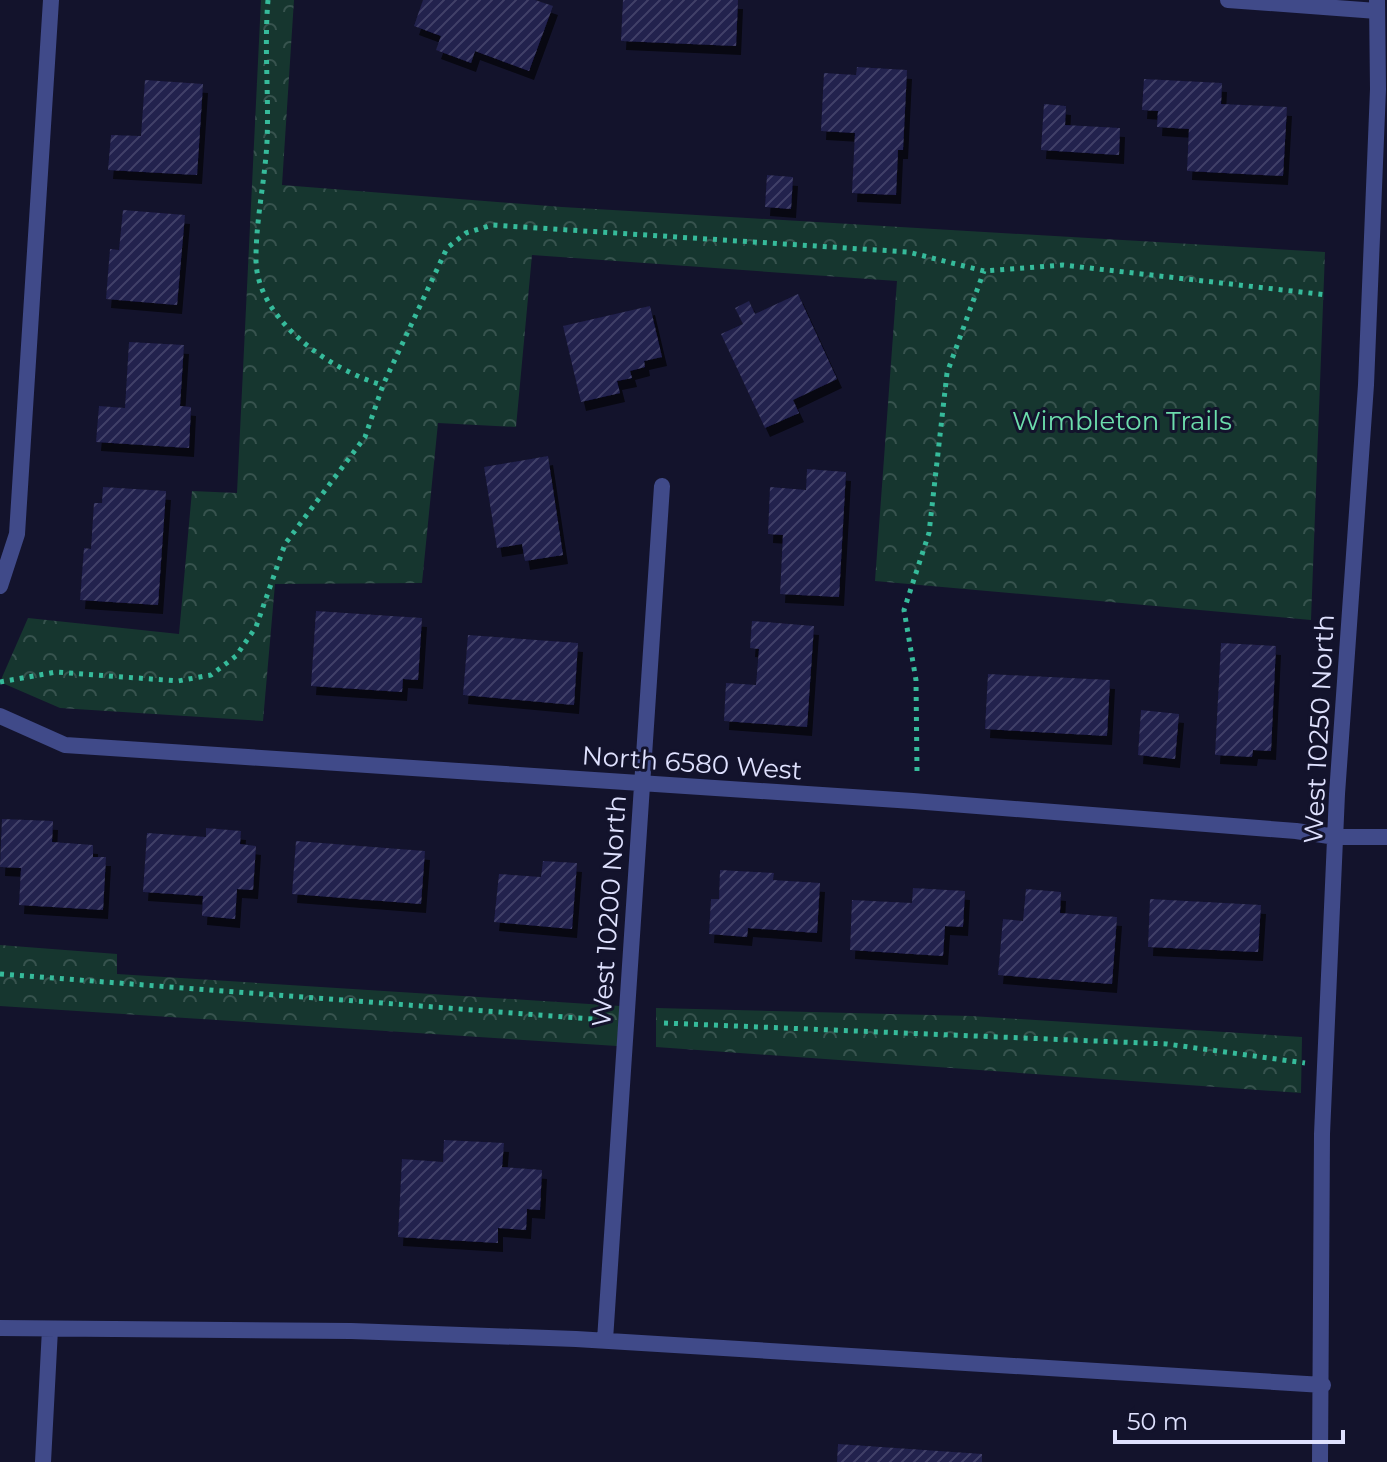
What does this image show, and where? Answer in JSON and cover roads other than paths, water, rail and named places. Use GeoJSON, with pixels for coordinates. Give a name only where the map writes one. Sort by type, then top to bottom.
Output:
{"type":"FeatureCollection","features":[{"type":"Feature","properties":{"kind":"street"},"geometry":{"type":"LineString","coordinates":[[0,586],[17,534],[51,0]]}},
{"type":"Feature","properties":{"kind":"street"},"geometry":{"type":"LineString","coordinates":[[1228,0],[1377,5]]}},
{"type":"Feature","properties":{"kind":"street","name":"West 10250 North"},"geometry":{"type":"LineString","coordinates":[[1320,1462],[1323,1385],[1321,1203],[1336,837],[1380,216],[1377,5]]}},
{"type":"Feature","properties":{"kind":"street","name":"West 10200 North"},"geometry":{"type":"LineString","coordinates":[[605,1340],[662,486]]}},
{"type":"Feature","properties":{"kind":"street","name":"North 6580 West"},"geometry":{"type":"LineString","coordinates":[[0,716],[65,745],[974,805],[1336,837],[1387,837]]}},
{"type":"Feature","properties":{"kind":"street"},"geometry":{"type":"LineString","coordinates":[[0,1328],[351,1331],[605,1340],[1323,1385]]}},
{"type":"Feature","properties":{"kind":"street"},"geometry":{"type":"LineString","coordinates":[[43,1462],[50,1329]]}},
{"type":"Feature","properties":{"kind":"park label","name":"Wimbleton Trails"},"geometry":{"type":"Point","coordinates":[1122,421]}}]}
